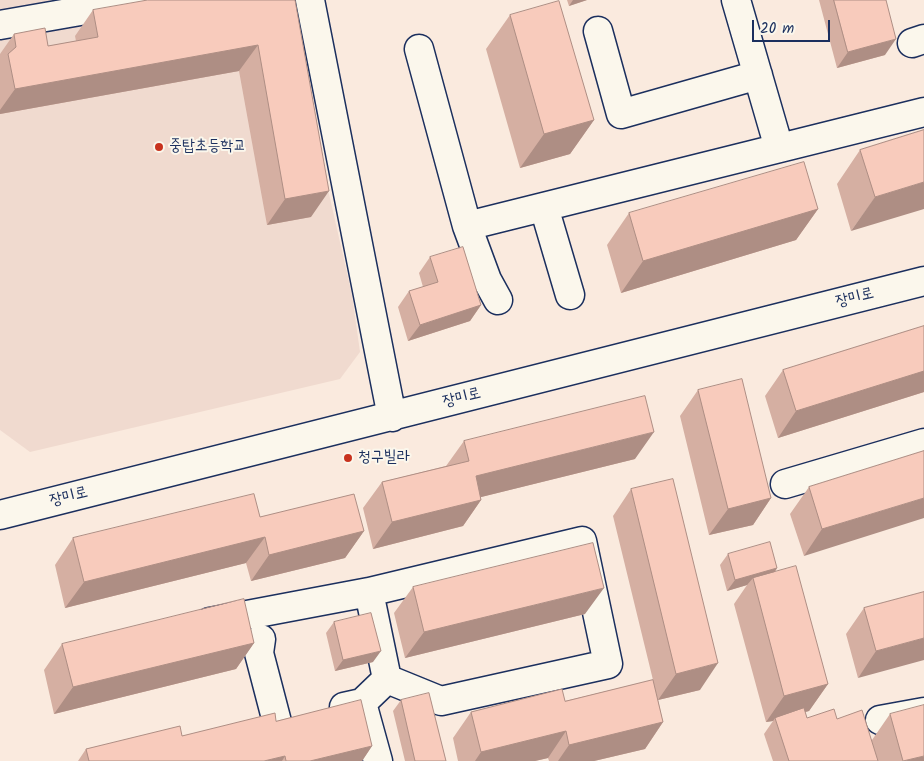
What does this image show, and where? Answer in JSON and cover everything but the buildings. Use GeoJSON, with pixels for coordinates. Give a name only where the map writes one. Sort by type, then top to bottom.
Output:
{"type":"FeatureCollection","features":[{"type":"Feature","properties":{"kind":"street"},"geometry":{"type":"LineString","coordinates":[[0,25],[143,0]]}},
{"type":"Feature","properties":{"kind":"street"},"geometry":{"type":"LineString","coordinates":[[310,0],[392,417]]}},
{"type":"Feature","properties":{"kind":"street"},"geometry":{"type":"LineString","coordinates":[[736,0],[778,148]]}},
{"type":"Feature","properties":{"kind":"street"},"geometry":{"type":"LineString","coordinates":[[598,31],[621,114],[758,75]]}},
{"type":"Feature","properties":{"kind":"street"},"geometry":{"type":"LineString","coordinates":[[419,49],[467,226],[487,280],[498,300]]}},
{"type":"Feature","properties":{"kind":"street"},"geometry":{"type":"LineString","coordinates":[[467,226],[924,112]]}},
{"type":"Feature","properties":{"kind":"street"},"geometry":{"type":"LineString","coordinates":[[544,207],[570,295]]}},
{"type":"Feature","properties":{"kind":"street","name":"장미로"},"geometry":{"type":"LineString","coordinates":[[0,515],[924,281]]}},
{"type":"Feature","properties":{"kind":"street"},"geometry":{"type":"LineString","coordinates":[[784,484],[924,443]]}},
{"type":"Feature","properties":{"kind":"street"},"geometry":{"type":"LineString","coordinates":[[182,627],[369,592],[582,541],[608,664],[441,701],[387,679]]}},
{"type":"Feature","properties":{"kind":"street"},"geometry":{"type":"LineString","coordinates":[[369,592],[387,679]]}},
{"type":"Feature","properties":{"kind":"street"},"geometry":{"type":"LineString","coordinates":[[261,639],[259,653],[277,722]]}},
{"type":"Feature","properties":{"kind":"street"},"geometry":{"type":"LineString","coordinates":[[248,728],[362,703],[387,679]]}},
{"type":"Feature","properties":{"kind":"street"},"geometry":{"type":"LineString","coordinates":[[362,703],[378,761]]}},
{"type":"Feature","properties":{"kind":"street"},"geometry":{"type":"LineString","coordinates":[[880,720],[924,712]]}},
{"type":"Feature","properties":{"kind":"shaded area","name":"중탑초등학교"},"geometry":{"type":"Polygon","coordinates":[[[0,0],[285,0],[352,295],[360,352],[340,379],[30,452],[0,430],[0,0]]]}},
{"type":"Feature","properties":{"kind":"place","name":"중탑초등학교"},"geometry":{"type":"Point","coordinates":[159,147]}},
{"type":"Feature","properties":{"kind":"place","name":"청구빌라"},"geometry":{"type":"Point","coordinates":[348,458]}}]}
